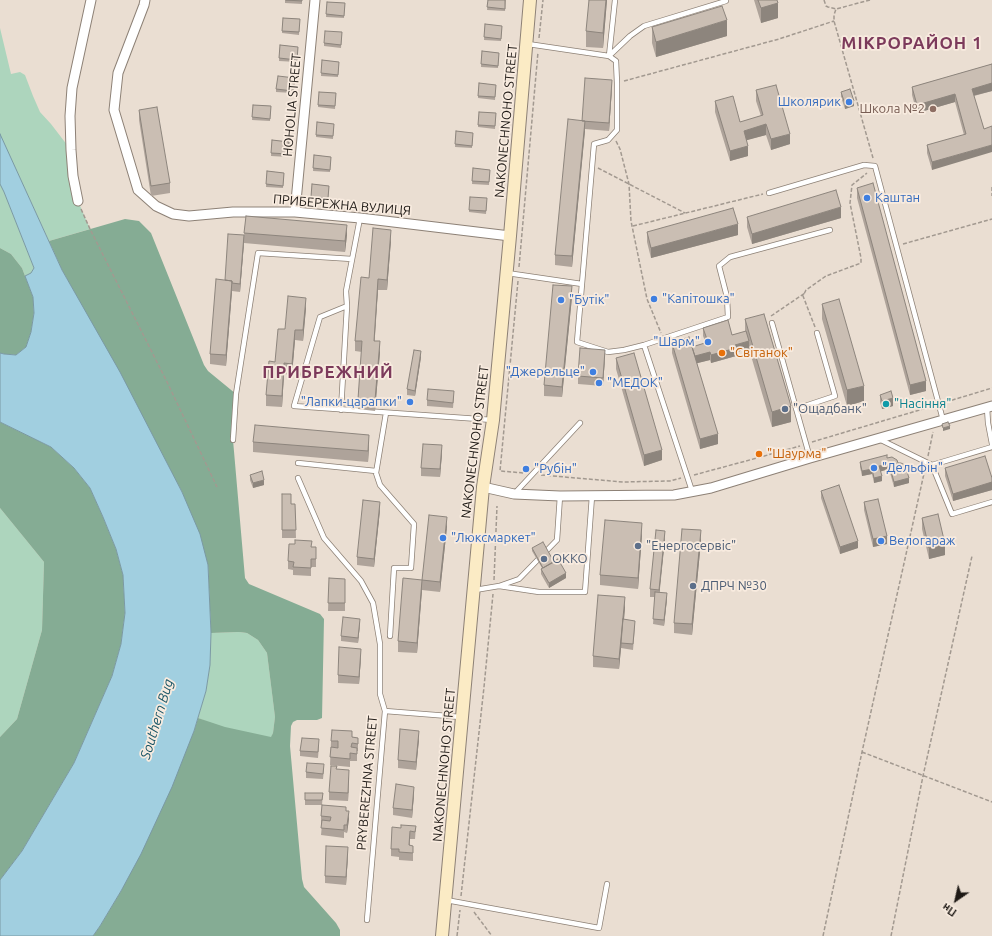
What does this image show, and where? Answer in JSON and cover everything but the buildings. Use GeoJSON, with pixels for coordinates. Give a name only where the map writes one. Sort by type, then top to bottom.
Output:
{"type":"FeatureCollection","features":[{"type":"Feature","properties":{"kind":"street"},"geometry":{"type":"LineString","coordinates":[[78,201],[73,176],[70,116],[72,88],[91,0]]}},
{"type":"Feature","properties":{"kind":"street","name":"ПРИБЕРЕЖНА ВУЛИЦЯ"},"geometry":{"type":"LineString","coordinates":[[145,0],[118,74],[114,110],[138,190],[156,206],[173,214],[189,216],[233,212],[295,212],[360,218],[510,236]]}},
{"type":"Feature","properties":{"kind":"street","name":"HOHOLIA STREET"},"geometry":{"type":"LineString","coordinates":[[295,212],[315,0]]}},
{"type":"Feature","properties":{"kind":"street","name":"NAKONECHNOHO STREET"},"geometry":{"type":"LineString","coordinates":[[442,936],[482,487],[492,420],[507,273],[530,0]]}},
{"type":"Feature","properties":{"kind":"street"},"geometry":{"type":"LineString","coordinates":[[482,487],[514,494],[560,496],[674,495],[711,488],[878,438],[989,407]]}},
{"type":"Feature","properties":{"kind":"lane"},"geometry":{"type":"LineString","coordinates":[[609,56],[615,0]]}},
{"type":"Feature","properties":{"kind":"lane"},"geometry":{"type":"LineString","coordinates":[[609,56],[630,36],[644,26],[726,0]]}},
{"type":"Feature","properties":{"kind":"lane"},"geometry":{"type":"LineString","coordinates":[[526,44],[609,56],[616,61],[617,130],[608,140],[594,144],[577,342],[608,352],[624,350],[644,345],[728,317],[727,297],[718,266],[730,257],[830,230]]}},
{"type":"Feature","properties":{"kind":"lane"},"geometry":{"type":"LineString","coordinates":[[769,193],[864,165],[875,166],[897,246],[939,421]]}},
{"type":"Feature","properties":{"kind":"lane"},"geometry":{"type":"LineString","coordinates":[[341,410],[347,306],[346,292],[360,218]]}},
{"type":"Feature","properties":{"kind":"lane"},"geometry":{"type":"LineString","coordinates":[[233,440],[236,394],[258,253],[352,259]]}},
{"type":"Feature","properties":{"kind":"lane"},"geometry":{"type":"LineString","coordinates":[[507,273],[582,284]]}},
{"type":"Feature","properties":{"kind":"lane"},"geometry":{"type":"LineString","coordinates":[[347,306],[320,317],[294,406],[492,420]]}},
{"type":"Feature","properties":{"kind":"lane"},"geometry":{"type":"LineString","coordinates":[[772,324],[810,458]]}},
{"type":"Feature","properties":{"kind":"lane"},"geometry":{"type":"LineString","coordinates":[[796,409],[835,396],[817,333]]}},
{"type":"Feature","properties":{"kind":"lane"},"geometry":{"type":"LineString","coordinates":[[644,345],[692,491]]}},
{"type":"Feature","properties":{"kind":"lane"},"geometry":{"type":"LineString","coordinates":[[989,407],[988,423],[992,444]]}},
{"type":"Feature","properties":{"kind":"lane"},"geometry":{"type":"LineString","coordinates":[[386,413],[376,473],[380,485],[414,524],[411,568],[394,568],[390,636]]}},
{"type":"Feature","properties":{"kind":"lane"},"geometry":{"type":"LineString","coordinates":[[514,494],[580,423]]}},
{"type":"Feature","properties":{"kind":"lane"},"geometry":{"type":"LineString","coordinates":[[878,438],[932,465],[992,447]]}},
{"type":"Feature","properties":{"kind":"lane"},"geometry":{"type":"LineString","coordinates":[[298,462],[376,471]]}},
{"type":"Feature","properties":{"kind":"lane"},"geometry":{"type":"LineString","coordinates":[[932,465],[952,514],[992,502]]}},
{"type":"Feature","properties":{"kind":"lane","name":"PRYBEREZHNA STREET"},"geometry":{"type":"LineString","coordinates":[[298,478],[324,538],[361,581],[373,603],[380,644],[380,694],[385,711],[367,920]]}},
{"type":"Feature","properties":{"kind":"lane"},"geometry":{"type":"LineString","coordinates":[[473,591],[496,587],[519,579],[557,540],[560,496]]}},
{"type":"Feature","properties":{"kind":"lane"},"geometry":{"type":"LineString","coordinates":[[496,587],[539,592],[585,592],[592,496]]}},
{"type":"Feature","properties":{"kind":"lane"},"geometry":{"type":"LineString","coordinates":[[385,711],[462,717]]}},
{"type":"Feature","properties":{"kind":"lane"},"geometry":{"type":"LineString","coordinates":[[446,900],[599,928],[607,884]]}},
{"type":"Feature","properties":{"kind":"path"},"geometry":{"type":"LineString","coordinates":[[824,0],[826,6],[836,9],[870,0]]}},
{"type":"Feature","properties":{"kind":"path"},"geometry":{"type":"LineString","coordinates":[[772,324],[771,316],[826,276],[861,264],[850,203],[852,186],[875,166],[834,21],[836,9]]}},
{"type":"Feature","properties":{"kind":"path"},"geometry":{"type":"LineString","coordinates":[[617,83],[779,39],[834,21]]}},
{"type":"Feature","properties":{"kind":"path"},"geometry":{"type":"LineString","coordinates":[[613,134],[620,149],[629,184],[632,226],[647,299],[664,338]]}},
{"type":"Feature","properties":{"kind":"path"},"geometry":{"type":"LineString","coordinates":[[592,164],[685,214]]}},
{"type":"Feature","properties":{"kind":"path"},"geometry":{"type":"LineString","coordinates":[[992,187],[992,196]]}},
{"type":"Feature","properties":{"kind":"path"},"geometry":{"type":"LineString","coordinates":[[632,226],[769,193]]}},
{"type":"Feature","properties":{"kind":"path"},"geometry":{"type":"LineString","coordinates":[[78,201],[90,229],[217,487]]}},
{"type":"Feature","properties":{"kind":"path"},"geometry":{"type":"LineString","coordinates":[[897,246],[992,219]]}},
{"type":"Feature","properties":{"kind":"path"},"geometry":{"type":"LineString","coordinates":[[804,293],[803,296],[817,333]]}},
{"type":"Feature","properties":{"kind":"path"},"geometry":{"type":"LineString","coordinates":[[823,936],[862,752],[927,463],[939,421]]}},
{"type":"Feature","properties":{"kind":"path"},"geometry":{"type":"LineString","coordinates":[[457,936],[496,587],[497,506]]}},
{"type":"Feature","properties":{"kind":"path"},"geometry":{"type":"LineString","coordinates":[[891,936],[923,776],[972,556]]}},
{"type":"Feature","properties":{"kind":"path"},"geometry":{"type":"LineString","coordinates":[[862,752],[992,802]]}},
{"type":"Feature","properties":{"kind":"path"},"geometry":{"type":"LineString","coordinates":[[468,904],[492,936]]}},
{"type":"Feature","properties":{"kind":"green space"},"geometry":{"type":"Polygon","coordinates":[[[0,28],[11,74],[20,72],[25,75],[40,112],[71,150],[78,201],[90,229],[49,241],[0,135],[0,28]]]}},
{"type":"Feature","properties":{"kind":"green space"},"geometry":{"type":"Polygon","coordinates":[[[0,184],[34,268],[31,273],[25,276],[22,268],[11,254],[0,248],[0,184]]]}},
{"type":"Feature","properties":{"kind":"green space"},"geometry":{"type":"Polygon","coordinates":[[[125,219],[139,221],[151,233],[204,365],[208,371],[236,394],[233,440],[245,578],[249,584],[320,614],[324,619],[322,718],[317,720],[297,720],[293,722],[291,726],[290,746],[304,887],[336,923],[340,930],[340,936],[93,936],[121,891],[194,731],[198,718],[225,727],[271,737],[275,717],[267,653],[258,640],[247,633],[211,633],[208,565],[182,492],[62,270],[49,241],[125,219]]]}},
{"type":"Feature","properties":{"kind":"green space"},"geometry":{"type":"Polygon","coordinates":[[[0,248],[11,254],[22,268],[33,297],[34,313],[31,332],[26,347],[16,355],[0,353],[0,248]]]}},
{"type":"Feature","properties":{"kind":"green space"},"geometry":{"type":"Polygon","coordinates":[[[0,422],[51,447],[74,468],[90,488],[116,549],[123,575],[125,613],[121,644],[112,676],[74,763],[22,851],[0,880],[0,737],[17,719],[42,630],[44,562],[0,508],[0,422]]]}},
{"type":"Feature","properties":{"kind":"green space"},"geometry":{"type":"Polygon","coordinates":[[[0,508],[44,562],[42,630],[17,719],[0,737],[0,508]]]}},
{"type":"Feature","properties":{"kind":"green space"},"geometry":{"type":"Polygon","coordinates":[[[211,633],[247,633],[258,640],[267,653],[275,717],[273,733],[266,746],[198,718],[206,691],[210,665],[211,633]]]}},
{"type":"Feature","properties":{"kind":"water","name":"Southern Bug"},"geometry":{"type":"Polygon","coordinates":[[[0,134],[62,270],[120,372],[182,492],[200,534],[208,565],[211,633],[210,665],[206,691],[194,731],[172,787],[141,854],[121,891],[93,936],[0,936],[0,880],[22,851],[74,763],[112,676],[121,644],[125,613],[123,575],[116,549],[90,488],[74,468],[51,447],[0,422],[0,353],[16,355],[26,347],[31,332],[34,313],[33,297],[25,276],[31,273],[34,268],[0,184],[0,134]]]}},
{"type":"Feature","properties":{"kind":"place","name":"Школярик"},"geometry":{"type":"Point","coordinates":[849,102]}},
{"type":"Feature","properties":{"kind":"place","name":"Школа №2"},"geometry":{"type":"Point","coordinates":[933,109]}},
{"type":"Feature","properties":{"kind":"place","name":"Каштан"},"geometry":{"type":"Point","coordinates":[867,198]}},
{"type":"Feature","properties":{"kind":"place","name":"\"Капітошка\""},"geometry":{"type":"Point","coordinates":[654,299]}},
{"type":"Feature","properties":{"kind":"place","name":"\"Бутік\""},"geometry":{"type":"Point","coordinates":[561,300]}},
{"type":"Feature","properties":{"kind":"place","name":"\"Шарм\""},"geometry":{"type":"Point","coordinates":[708,342]}},
{"type":"Feature","properties":{"kind":"place","name":"\"Світанок\""},"geometry":{"type":"Point","coordinates":[722,353]}},
{"type":"Feature","properties":{"kind":"place","name":"\"Джерельце\""},"geometry":{"type":"Point","coordinates":[593,372]}},
{"type":"Feature","properties":{"kind":"place","name":"\"МЕДОК\""},"geometry":{"type":"Point","coordinates":[599,383]}},
{"type":"Feature","properties":{"kind":"place","name":"\"Лапки-царапки\""},"geometry":{"type":"Point","coordinates":[410,402]}},
{"type":"Feature","properties":{"kind":"place","name":"\"Насіння\""},"geometry":{"type":"Point","coordinates":[886,404]}},
{"type":"Feature","properties":{"kind":"place","name":"\"Ощадбанк\""},"geometry":{"type":"Point","coordinates":[785,409]}},
{"type":"Feature","properties":{"kind":"place","name":"\"Шаурма\""},"geometry":{"type":"Point","coordinates":[759,454]}},
{"type":"Feature","properties":{"kind":"place","name":"\"Дельфін\""},"geometry":{"type":"Point","coordinates":[874,468]}},
{"type":"Feature","properties":{"kind":"place","name":"\"Рубін\""},"geometry":{"type":"Point","coordinates":[526,469]}},
{"type":"Feature","properties":{"kind":"place","name":"\"Люксмаркет\""},"geometry":{"type":"Point","coordinates":[443,538]}},
{"type":"Feature","properties":{"kind":"place","name":"Велогараж"},"geometry":{"type":"Point","coordinates":[881,541]}},
{"type":"Feature","properties":{"kind":"place","name":"\"Енергосервіс\""},"geometry":{"type":"Point","coordinates":[638,546]}},
{"type":"Feature","properties":{"kind":"place","name":"ОККО"},"geometry":{"type":"Point","coordinates":[544,559]}},
{"type":"Feature","properties":{"kind":"place","name":"ДПРЧ №30"},"geometry":{"type":"Point","coordinates":[693,586]}},
{"type":"Feature","properties":{"kind":"district","name":"МІКРОРАЙОН 1"},"geometry":{"type":"Point","coordinates":[912,43]}},
{"type":"Feature","properties":{"kind":"district","name":"ПРИБРЕЖНИЙ"},"geometry":{"type":"Point","coordinates":[328,372]}}]}
